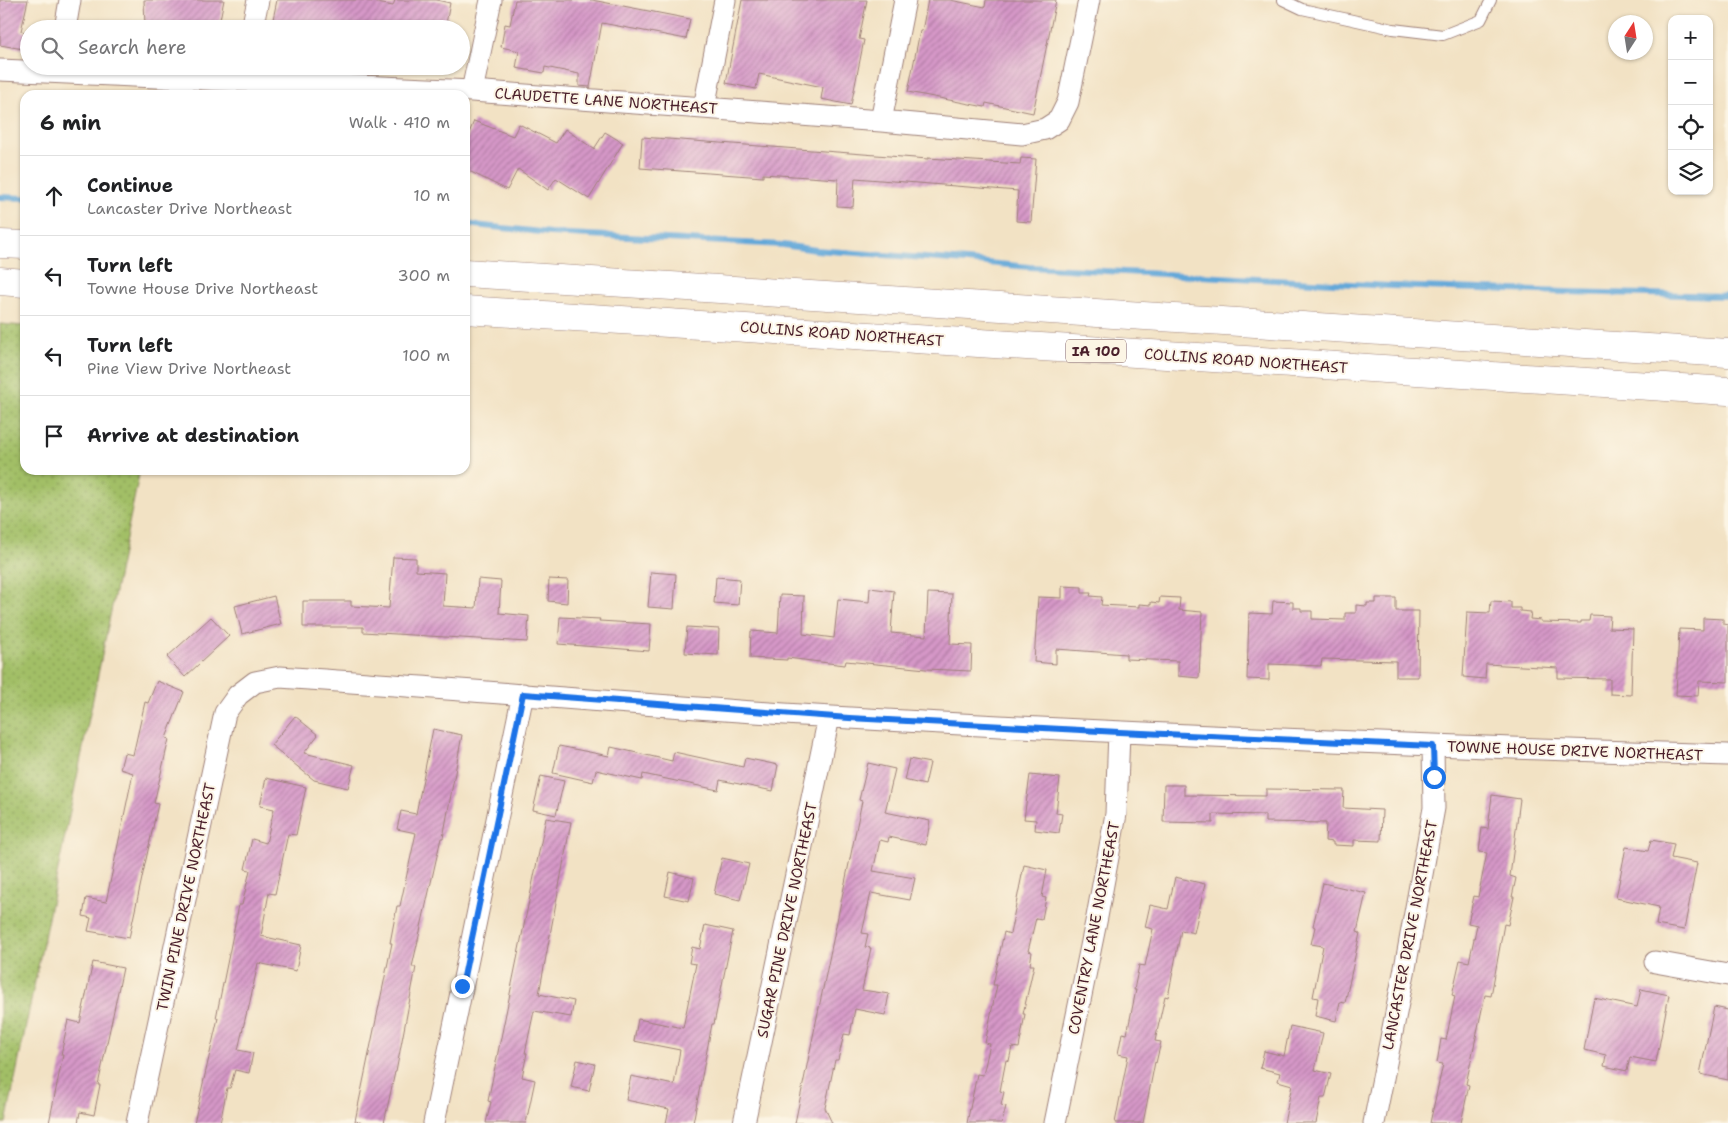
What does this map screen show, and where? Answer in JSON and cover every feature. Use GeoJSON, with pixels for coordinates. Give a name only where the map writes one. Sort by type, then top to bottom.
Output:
{"type":"FeatureCollection","features":[{"type":"Feature","properties":{"kind":"highway"},"geometry":{"type":"LineString","coordinates":[[0,244],[20,245]]}},
{"type":"Feature","properties":{"kind":"highway"},"geometry":{"type":"LineString","coordinates":[[470,273],[1728,353]]}},
{"type":"Feature","properties":{"kind":"highway"},"geometry":{"type":"LineString","coordinates":[[0,281],[20,283]]}},
{"type":"Feature","properties":{"kind":"highway","name":"COLLINS ROAD NORTHEAST"},"geometry":{"type":"LineString","coordinates":[[470,310],[1728,391]]}},
{"type":"Feature","properties":{"kind":"street"},"geometry":{"type":"LineString","coordinates":[[67,20],[70,0]]}},
{"type":"Feature","properties":{"kind":"street"},"geometry":{"type":"LineString","coordinates":[[254,20],[258,0]]}},
{"type":"Feature","properties":{"kind":"street"},"geometry":{"type":"LineString","coordinates":[[472,91],[491,0]]}},
{"type":"Feature","properties":{"kind":"street"},"geometry":{"type":"LineString","coordinates":[[704,108],[725,0]]}},
{"type":"Feature","properties":{"kind":"street"},"geometry":{"type":"LineString","coordinates":[[881,121],[906,0]]}},
{"type":"Feature","properties":{"kind":"street","name":"CLAUDETTE LANE NORTHEAST"},"geometry":{"type":"LineString","coordinates":[[472,91],[881,121],[1022,134],[1045,129],[1059,120],[1068,102],[1088,0]]}},
{"type":"Feature","properties":{"kind":"street","name":"CLAUDETTE LANE NORTHEAST"},"geometry":{"type":"LineString","coordinates":[[0,70],[20,70]]}},
{"type":"Feature","properties":{"kind":"street","name":"CLAUDETTE LANE NORTHEAST"},"geometry":{"type":"LineString","coordinates":[[256,75],[459,90]]}},
{"type":"Feature","properties":{"kind":"street","name":"TOWNE HOUSE DRIVE NORTHEAST"},"geometry":{"type":"LineString","coordinates":[[255,682],[280,677],[829,716],[1119,732],[1433,746],[1728,755]]}},
{"type":"Feature","properties":{"kind":"street","name":"TWIN PINE DRIVE NORTHEAST"},"geometry":{"type":"LineString","coordinates":[[137,1123],[225,713],[238,695],[255,682]]}},
{"type":"Feature","properties":{"kind":"street"},"geometry":{"type":"LineString","coordinates":[[434,1123],[523,694]]}},
{"type":"Feature","properties":{"kind":"street","name":"SUGAR PINE DRIVE NORTHEAST"},"geometry":{"type":"LineString","coordinates":[[744,1123],[829,716]]}},
{"type":"Feature","properties":{"kind":"street","name":"COVENTRY LANE NORTHEAST"},"geometry":{"type":"LineString","coordinates":[[1055,1123],[1116,814],[1119,732]]}},
{"type":"Feature","properties":{"kind":"street","name":"LANCASTER DRIVE NORTHEAST"},"geometry":{"type":"LineString","coordinates":[[1374,1123],[1406,968],[1434,808],[1433,746]]}},
{"type":"Feature","properties":{"kind":"street"},"geometry":{"type":"LineString","coordinates":[[1655,962],[1728,975]]}},
{"type":"Feature","properties":{"kind":"lane"},"geometry":{"type":"LineString","coordinates":[[1283,0],[1302,9],[1348,20],[1393,29],[1443,35],[1481,20],[1491,0]]}},
{"type":"Feature","properties":{"kind":"green space"},"geometry":{"type":"Polygon","coordinates":[[[0,324],[20,326],[20,475],[139,475],[6,1123],[0,1123],[0,324]]]}},
{"type":"Feature","properties":{"kind":"building"},"geometry":{"type":"Polygon","coordinates":[[[0,0],[28,0],[23,20],[20,20],[20,48],[0,45],[0,0]]]}},
{"type":"Feature","properties":{"kind":"building"},"geometry":{"type":"Polygon","coordinates":[[[144,0],[224,0],[220,20],[145,20],[144,0]]]}},
{"type":"Feature","properties":{"kind":"building"},"geometry":{"type":"Polygon","coordinates":[[[277,0],[362,0],[393,6],[395,0],[436,0],[450,3],[447,20],[273,20],[277,0]]]}},
{"type":"Feature","properties":{"kind":"building"},"geometry":{"type":"Polygon","coordinates":[[[515,0],[592,0],[690,19],[686,39],[602,23],[590,87],[579,86],[579,74],[545,67],[544,73],[516,68],[519,51],[501,47],[505,24],[510,25],[515,0]]]}},
{"type":"Feature","properties":{"kind":"building"},"geometry":{"type":"Polygon","coordinates":[[[742,0],[867,0],[859,39],[864,40],[851,105],[821,99],[823,87],[759,74],[756,89],[726,83],[742,0]]]}},
{"type":"Feature","properties":{"kind":"building"},"geometry":{"type":"Polygon","coordinates":[[[928,0],[950,0],[985,7],[986,0],[1056,0],[1033,113],[986,103],[985,107],[908,92],[928,0]]]}},
{"type":"Feature","properties":{"kind":"building"},"geometry":{"type":"Polygon","coordinates":[[[474,121],[513,136],[519,124],[556,143],[565,129],[594,149],[605,132],[623,143],[589,199],[556,178],[548,190],[518,169],[507,190],[470,172],[470,131],[474,121]]]}},
{"type":"Feature","properties":{"kind":"building"},"geometry":{"type":"Polygon","coordinates":[[[642,137],[928,159],[1020,164],[1021,158],[1036,159],[1031,222],[1016,221],[1018,191],[855,178],[853,207],[837,206],[838,179],[763,174],[763,177],[640,168],[642,137]]]}},
{"type":"Feature","properties":{"kind":"building"},"geometry":{"type":"Polygon","coordinates":[[[393,557],[416,558],[416,571],[445,573],[443,606],[476,608],[478,579],[501,581],[499,613],[529,616],[527,642],[363,632],[363,627],[303,627],[303,601],[351,601],[351,606],[389,608],[393,557]]]}},
{"type":"Feature","properties":{"kind":"building"},"geometry":{"type":"Polygon","coordinates":[[[651,572],[676,574],[674,609],[648,607],[651,572]]]}},
{"type":"Feature","properties":{"kind":"building"},"geometry":{"type":"Polygon","coordinates":[[[716,577],[740,579],[738,605],[714,603],[716,577]]]}},
{"type":"Feature","properties":{"kind":"building"},"geometry":{"type":"Polygon","coordinates":[[[549,579],[568,580],[567,603],[548,601],[549,579]]]}},
{"type":"Feature","properties":{"kind":"building"},"geometry":{"type":"Polygon","coordinates":[[[1062,586],[1082,587],[1082,593],[1091,593],[1090,596],[1102,597],[1101,605],[1139,607],[1139,604],[1151,605],[1151,602],[1159,603],[1160,597],[1180,598],[1179,610],[1202,612],[1199,678],[1178,676],[1178,661],[1126,659],[1126,654],[1056,649],[1056,664],[1034,662],[1038,597],[1062,598],[1062,586]]]}},
{"type":"Feature","properties":{"kind":"building"},"geometry":{"type":"Polygon","coordinates":[[[870,588],[894,591],[891,633],[926,636],[928,593],[952,594],[950,644],[972,645],[971,671],[926,669],[846,661],[845,665],[787,658],[787,660],[750,658],[751,631],[778,633],[780,595],[804,596],[803,634],[834,638],[838,599],[869,602],[870,588]]]}},
{"type":"Feature","properties":{"kind":"building"},"geometry":{"type":"Polygon","coordinates":[[[274,596],[281,624],[242,634],[235,606],[274,596]]]}},
{"type":"Feature","properties":{"kind":"building"},"geometry":{"type":"Polygon","coordinates":[[[1376,598],[1396,598],[1396,611],[1419,611],[1418,677],[1396,677],[1396,661],[1322,659],[1321,666],[1269,664],[1269,680],[1247,679],[1249,613],[1272,614],[1273,601],[1293,602],[1293,608],[1301,608],[1301,611],[1312,611],[1312,619],[1345,620],[1345,613],[1356,613],[1356,605],[1367,606],[1367,603],[1376,603],[1376,598]]]}},
{"type":"Feature","properties":{"kind":"building"},"geometry":{"type":"Polygon","coordinates":[[[1491,601],[1511,602],[1511,608],[1520,608],[1520,611],[1531,612],[1530,619],[1541,620],[1541,622],[1581,623],[1581,621],[1589,621],[1590,615],[1610,616],[1609,628],[1633,629],[1631,695],[1610,694],[1610,679],[1558,678],[1558,668],[1486,664],[1485,679],[1463,677],[1467,612],[1490,613],[1491,601]]]}},
{"type":"Feature","properties":{"kind":"building"},"geometry":{"type":"Polygon","coordinates":[[[211,617],[229,636],[185,677],[167,657],[211,617]]]}},
{"type":"Feature","properties":{"kind":"building"},"geometry":{"type":"Polygon","coordinates":[[[560,617],[651,624],[649,651],[558,644],[560,617]]]}},
{"type":"Feature","properties":{"kind":"building"},"geometry":{"type":"Polygon","coordinates":[[[1703,618],[1723,619],[1723,624],[1728,625],[1728,682],[1699,681],[1698,696],[1676,695],[1679,629],[1703,630],[1703,618]]]}},
{"type":"Feature","properties":{"kind":"building"},"geometry":{"type":"Polygon","coordinates":[[[687,627],[719,629],[718,655],[685,653],[687,627]]]}},
{"type":"Feature","properties":{"kind":"building"},"geometry":{"type":"Polygon","coordinates":[[[157,681],[184,692],[166,738],[169,739],[154,803],[158,804],[129,938],[88,931],[91,918],[83,916],[86,898],[106,902],[133,773],[120,769],[124,753],[133,755],[145,702],[148,703],[157,681]]]}},
{"type":"Feature","properties":{"kind":"building"},"geometry":{"type":"Polygon","coordinates":[[[295,716],[318,735],[304,753],[354,765],[348,788],[314,780],[271,745],[295,716]]]}},
{"type":"Feature","properties":{"kind":"building"},"geometry":{"type":"Polygon","coordinates":[[[433,729],[462,735],[443,838],[441,838],[412,967],[416,967],[396,1072],[384,1123],[364,1123],[355,1121],[392,943],[390,943],[397,906],[400,906],[416,833],[397,829],[401,811],[416,814],[433,729]]]}},
{"type":"Feature","properties":{"kind":"building"},"geometry":{"type":"Polygon","coordinates":[[[559,746],[609,756],[611,747],[672,761],[674,752],[743,767],[745,758],[778,765],[773,791],[720,780],[718,790],[643,774],[642,780],[596,770],[593,782],[553,773],[559,746]]]}},
{"type":"Feature","properties":{"kind":"building"},"geometry":{"type":"Polygon","coordinates":[[[909,759],[930,763],[925,785],[904,780],[909,759]]]}},
{"type":"Feature","properties":{"kind":"building"},"geometry":{"type":"Polygon","coordinates":[[[868,763],[895,769],[885,812],[930,821],[926,845],[889,837],[888,842],[880,840],[873,871],[915,878],[910,900],[871,893],[862,933],[868,934],[865,947],[871,948],[862,990],[889,994],[885,1015],[855,1009],[850,1035],[844,1034],[838,1060],[835,1060],[825,1108],[832,1123],[795,1123],[862,801],[859,800],[868,763]]]}},
{"type":"Feature","properties":{"kind":"building"},"geometry":{"type":"Polygon","coordinates":[[[1030,775],[1060,778],[1056,813],[1062,814],[1059,833],[1035,830],[1036,820],[1024,819],[1030,775]]]}},
{"type":"Feature","properties":{"kind":"building"},"geometry":{"type":"Polygon","coordinates":[[[541,776],[564,781],[556,815],[533,810],[541,776]]]}},
{"type":"Feature","properties":{"kind":"building"},"geometry":{"type":"Polygon","coordinates":[[[266,778],[306,787],[296,835],[288,834],[275,894],[269,893],[261,936],[301,945],[296,971],[258,963],[238,1050],[253,1053],[249,1073],[235,1070],[230,1088],[227,1088],[220,1123],[194,1123],[218,1018],[216,1018],[239,905],[242,905],[250,870],[245,869],[252,839],[266,843],[274,809],[260,806],[266,778]]]}},
{"type":"Feature","properties":{"kind":"building"},"geometry":{"type":"Polygon","coordinates":[[[1164,785],[1184,785],[1184,795],[1266,796],[1266,789],[1344,790],[1343,808],[1382,810],[1381,841],[1354,840],[1354,846],[1333,845],[1333,842],[1325,841],[1326,823],[1265,822],[1265,815],[1213,814],[1213,823],[1163,822],[1164,785]]]}},
{"type":"Feature","properties":{"kind":"building"},"geometry":{"type":"Polygon","coordinates":[[[1492,795],[1520,799],[1510,876],[1516,878],[1512,897],[1514,897],[1508,925],[1504,924],[1491,996],[1485,995],[1466,1084],[1469,1085],[1461,1123],[1430,1123],[1443,1064],[1437,1063],[1441,1039],[1446,1040],[1455,996],[1452,995],[1460,960],[1469,962],[1477,925],[1468,923],[1474,896],[1478,897],[1487,853],[1479,852],[1482,828],[1488,829],[1492,795]]]}},
{"type":"Feature","properties":{"kind":"building"},"geometry":{"type":"Polygon","coordinates":[[[546,818],[571,822],[539,994],[574,1001],[571,1017],[534,1011],[522,1077],[535,1080],[526,1123],[486,1123],[491,1102],[488,1101],[546,818]]]}},
{"type":"Feature","properties":{"kind":"building"},"geometry":{"type":"Polygon","coordinates":[[[1651,840],[1674,844],[1671,858],[1697,863],[1684,930],[1656,925],[1659,907],[1616,898],[1626,847],[1648,851],[1651,840]]]}},
{"type":"Feature","properties":{"kind":"building"},"geometry":{"type":"Polygon","coordinates":[[[722,858],[749,864],[740,900],[714,894],[722,858]]]}},
{"type":"Feature","properties":{"kind":"building"},"geometry":{"type":"Polygon","coordinates":[[[1024,865],[1047,870],[1042,897],[1046,898],[1042,919],[1036,918],[1028,951],[1032,952],[1030,965],[1034,965],[1023,1014],[1025,1014],[1019,1048],[1012,1047],[1009,1061],[1006,1060],[1000,1091],[1004,1092],[1001,1105],[1006,1106],[1002,1123],[967,1123],[977,1074],[983,1075],[990,1044],[985,1043],[997,985],[993,985],[1004,932],[1010,934],[1024,865]]]}},
{"type":"Feature","properties":{"kind":"building"},"geometry":{"type":"Polygon","coordinates":[[[670,872],[694,878],[689,901],[665,896],[670,872]]]}},
{"type":"Feature","properties":{"kind":"building"},"geometry":{"type":"Polygon","coordinates":[[[1175,877],[1205,884],[1194,933],[1181,930],[1168,997],[1165,996],[1155,1041],[1161,1042],[1155,1062],[1143,1123],[1115,1123],[1128,1056],[1118,1054],[1122,1033],[1127,1034],[1139,965],[1145,966],[1153,929],[1145,927],[1150,905],[1168,909],[1175,877]]]}},
{"type":"Feature","properties":{"kind":"building"},"geometry":{"type":"Polygon","coordinates":[[[1323,883],[1366,893],[1357,932],[1360,933],[1345,1003],[1340,1002],[1336,1021],[1315,1016],[1318,998],[1313,997],[1323,946],[1311,944],[1315,927],[1313,926],[1323,883]]]}},
{"type":"Feature","properties":{"kind":"building"},"geometry":{"type":"Polygon","coordinates":[[[705,925],[733,931],[714,1024],[712,1024],[693,1123],[666,1123],[669,1109],[626,1100],[631,1076],[674,1085],[680,1050],[634,1041],[638,1019],[683,1028],[696,964],[689,963],[692,947],[700,949],[705,925]]]}},
{"type":"Feature","properties":{"kind":"building"},"geometry":{"type":"Polygon","coordinates":[[[93,962],[123,968],[98,1085],[100,1085],[94,1115],[80,1112],[78,1123],[49,1123],[68,1020],[80,1023],[93,962]]]}},
{"type":"Feature","properties":{"kind":"building"},"geometry":{"type":"Polygon","coordinates":[[[1641,989],[1669,995],[1656,1062],[1630,1057],[1627,1071],[1604,1066],[1606,1055],[1584,1050],[1594,998],[1637,1007],[1641,989]]]}},
{"type":"Feature","properties":{"kind":"building"},"geometry":{"type":"Polygon","coordinates":[[[1714,1007],[1728,1010],[1728,1080],[1700,1074],[1714,1007]]]}},
{"type":"Feature","properties":{"kind":"building"},"geometry":{"type":"Polygon","coordinates":[[[1290,1026],[1323,1033],[1315,1070],[1331,1074],[1325,1098],[1321,1098],[1316,1123],[1284,1123],[1292,1085],[1278,1081],[1280,1073],[1260,1068],[1264,1051],[1284,1056],[1290,1026]]]}},
{"type":"Feature","properties":{"kind":"building"},"geometry":{"type":"Polygon","coordinates":[[[577,1060],[595,1064],[589,1091],[571,1087],[577,1060]]]}},
{"type":"Feature","properties":{"kind":"waterway"},"geometry":{"type":"LineString","coordinates":[[0,197],[20,198]]}},
{"type":"Feature","properties":{"kind":"waterway"},"geometry":{"type":"LineString","coordinates":[[470,225],[550,233],[783,245],[816,250],[1029,267],[1390,286],[1728,296]]}},
{"type":"Feature","properties":{"kind":"route"},"geometry":{"type":"LineString","coordinates":[[462,986],[523,694],[849,718],[1433,746],[1434,777]]}}]}
